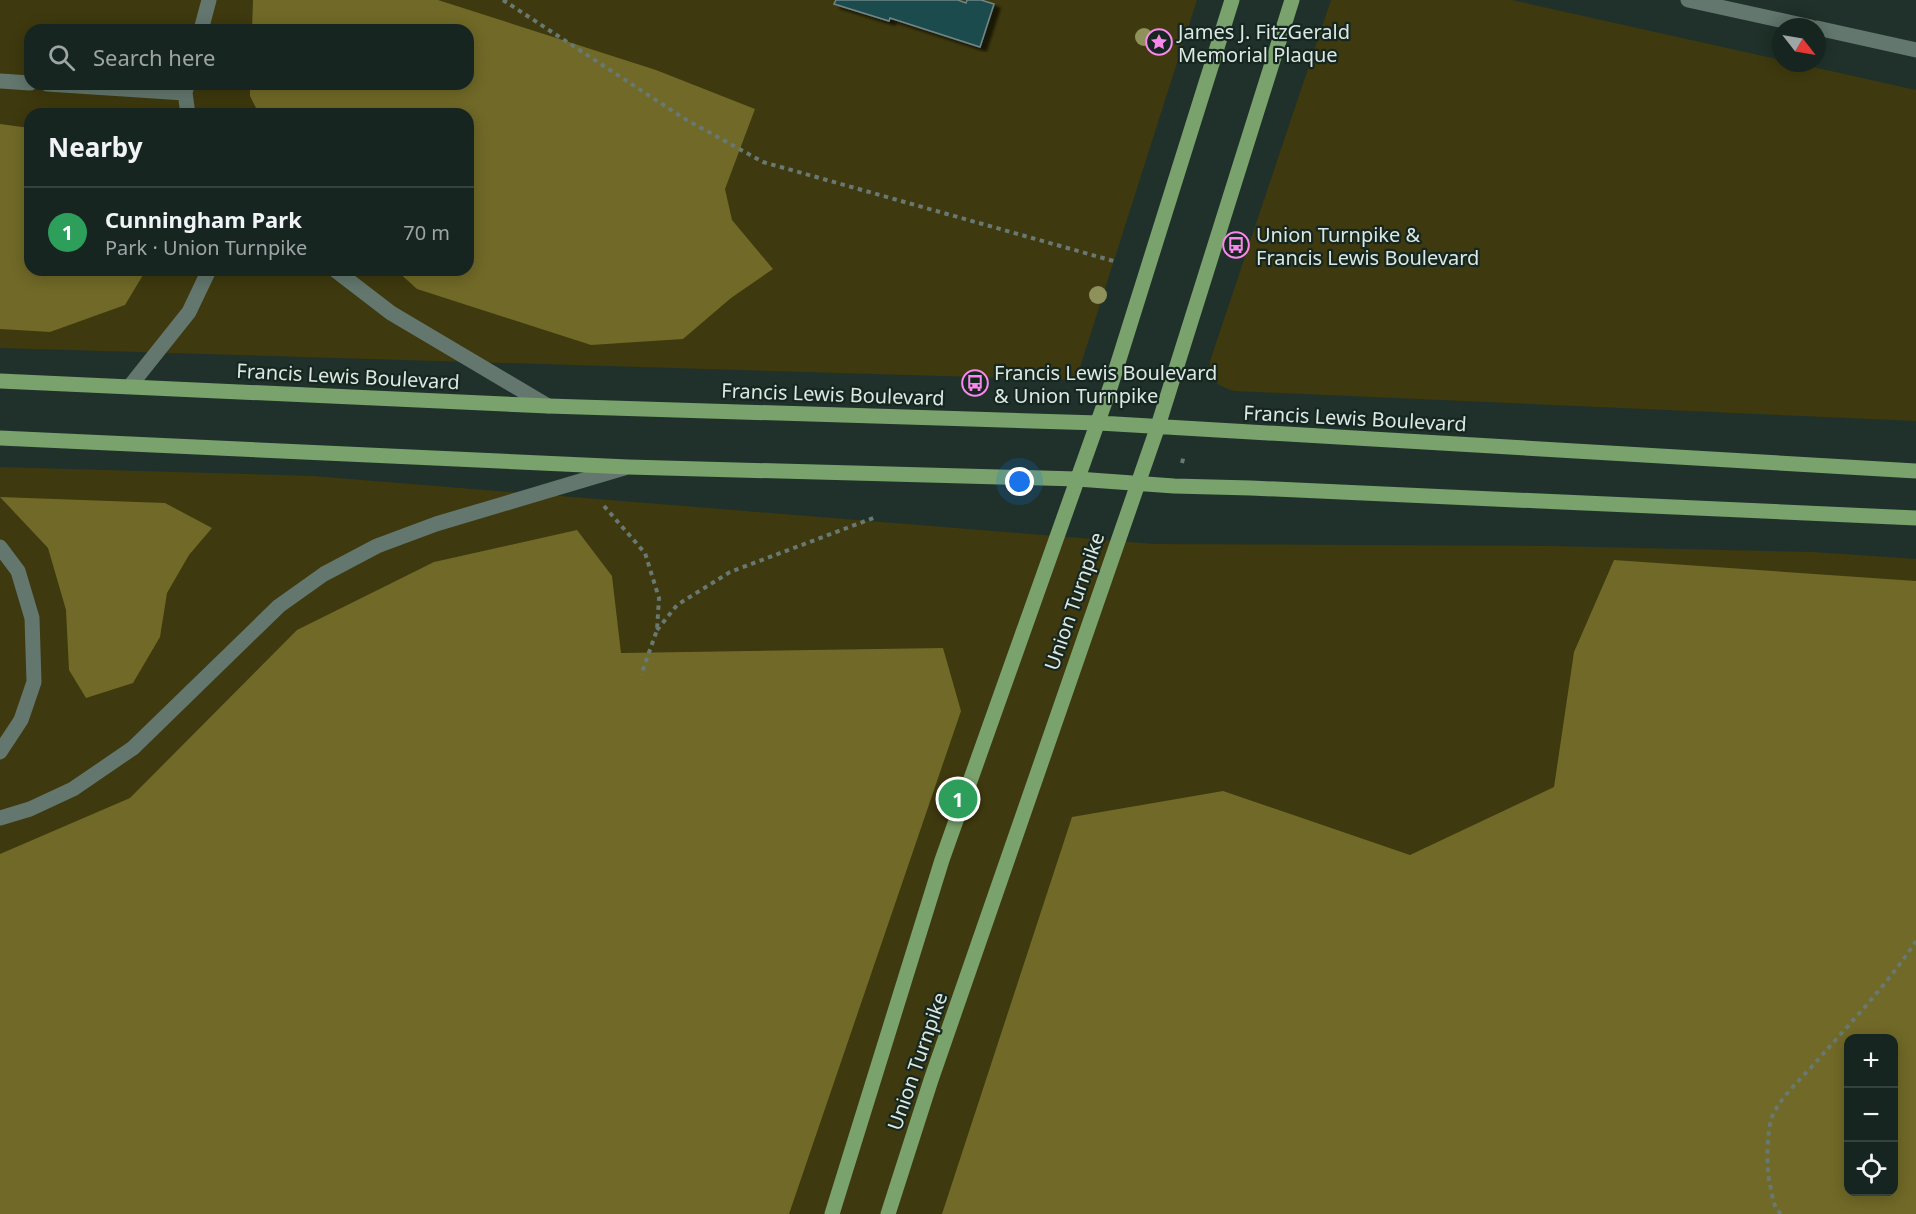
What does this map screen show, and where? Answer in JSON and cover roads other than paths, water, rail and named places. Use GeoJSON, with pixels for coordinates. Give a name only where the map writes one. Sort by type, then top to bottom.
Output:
{"type":"FeatureCollection","features":[{"type":"Feature","properties":{"kind":"main road","name":"Union Turnpike"},"geometry":{"type":"LineString","coordinates":[[832,1214],[942,860],[1099,423],[1232,0]]}},
{"type":"Feature","properties":{"kind":"main road","name":"Union Turnpike"},"geometry":{"type":"LineString","coordinates":[[888,1214],[932,1080],[1158,426],[1292,0]]}},
{"type":"Feature","properties":{"kind":"main road","name":"Francis Lewis Boulevard"},"geometry":{"type":"LineString","coordinates":[[0,381],[548,406],[1099,423],[1916,471]]}},
{"type":"Feature","properties":{"kind":"main road"},"geometry":{"type":"LineString","coordinates":[[0,438],[628,467],[1077,479],[1174,486],[1916,518]]}},
{"type":"Feature","properties":{"kind":"street"},"geometry":{"type":"LineString","coordinates":[[202,24],[208,0]]}},
{"type":"Feature","properties":{"kind":"street"},"geometry":{"type":"LineString","coordinates":[[1688,0],[1772,18]]}},
{"type":"Feature","properties":{"kind":"street"},"geometry":{"type":"LineString","coordinates":[[1826,30],[1916,50]]}},
{"type":"Feature","properties":{"kind":"street"},"geometry":{"type":"LineString","coordinates":[[0,81],[24,83]]}},
{"type":"Feature","properties":{"kind":"street"},"geometry":{"type":"LineString","coordinates":[[186,90],[188,108]]}},
{"type":"Feature","properties":{"kind":"street"},"geometry":{"type":"LineString","coordinates":[[187,90],[197,108]]}},
{"type":"Feature","properties":{"kind":"street"},"geometry":{"type":"LineString","coordinates":[[130,386],[189,312],[205,276]]}},
{"type":"Feature","properties":{"kind":"street"},"geometry":{"type":"LineString","coordinates":[[343,276],[391,313],[548,406]]}},
{"type":"Feature","properties":{"kind":"street"},"geometry":{"type":"LineString","coordinates":[[0,818],[30,809],[72,789],[133,748],[279,606],[324,574],[377,546],[436,524],[628,467]]}},
{"type":"Feature","properties":{"kind":"street"},"geometry":{"type":"LineString","coordinates":[[0,547],[18,571],[32,618],[34,682],[21,720],[0,752]]}},
{"type":"Feature","properties":{"kind":"place","name":"James J. FitzGerald Memorial Plaque"},"geometry":{"type":"Point","coordinates":[1159,42]}},
{"type":"Feature","properties":{"kind":"place","name":"Union Turnpike & Francis Lewis Boulevard"},"geometry":{"type":"Point","coordinates":[1236,245]}},
{"type":"Feature","properties":{"kind":"place","name":"Francis Lewis Boulevard & Union Turnpike"},"geometry":{"type":"Point","coordinates":[975,383]}},
{"type":"Feature","properties":{"kind":"place","name":"Cunningham Park"},"geometry":{"type":"Point","coordinates":[958,799]}}]}
